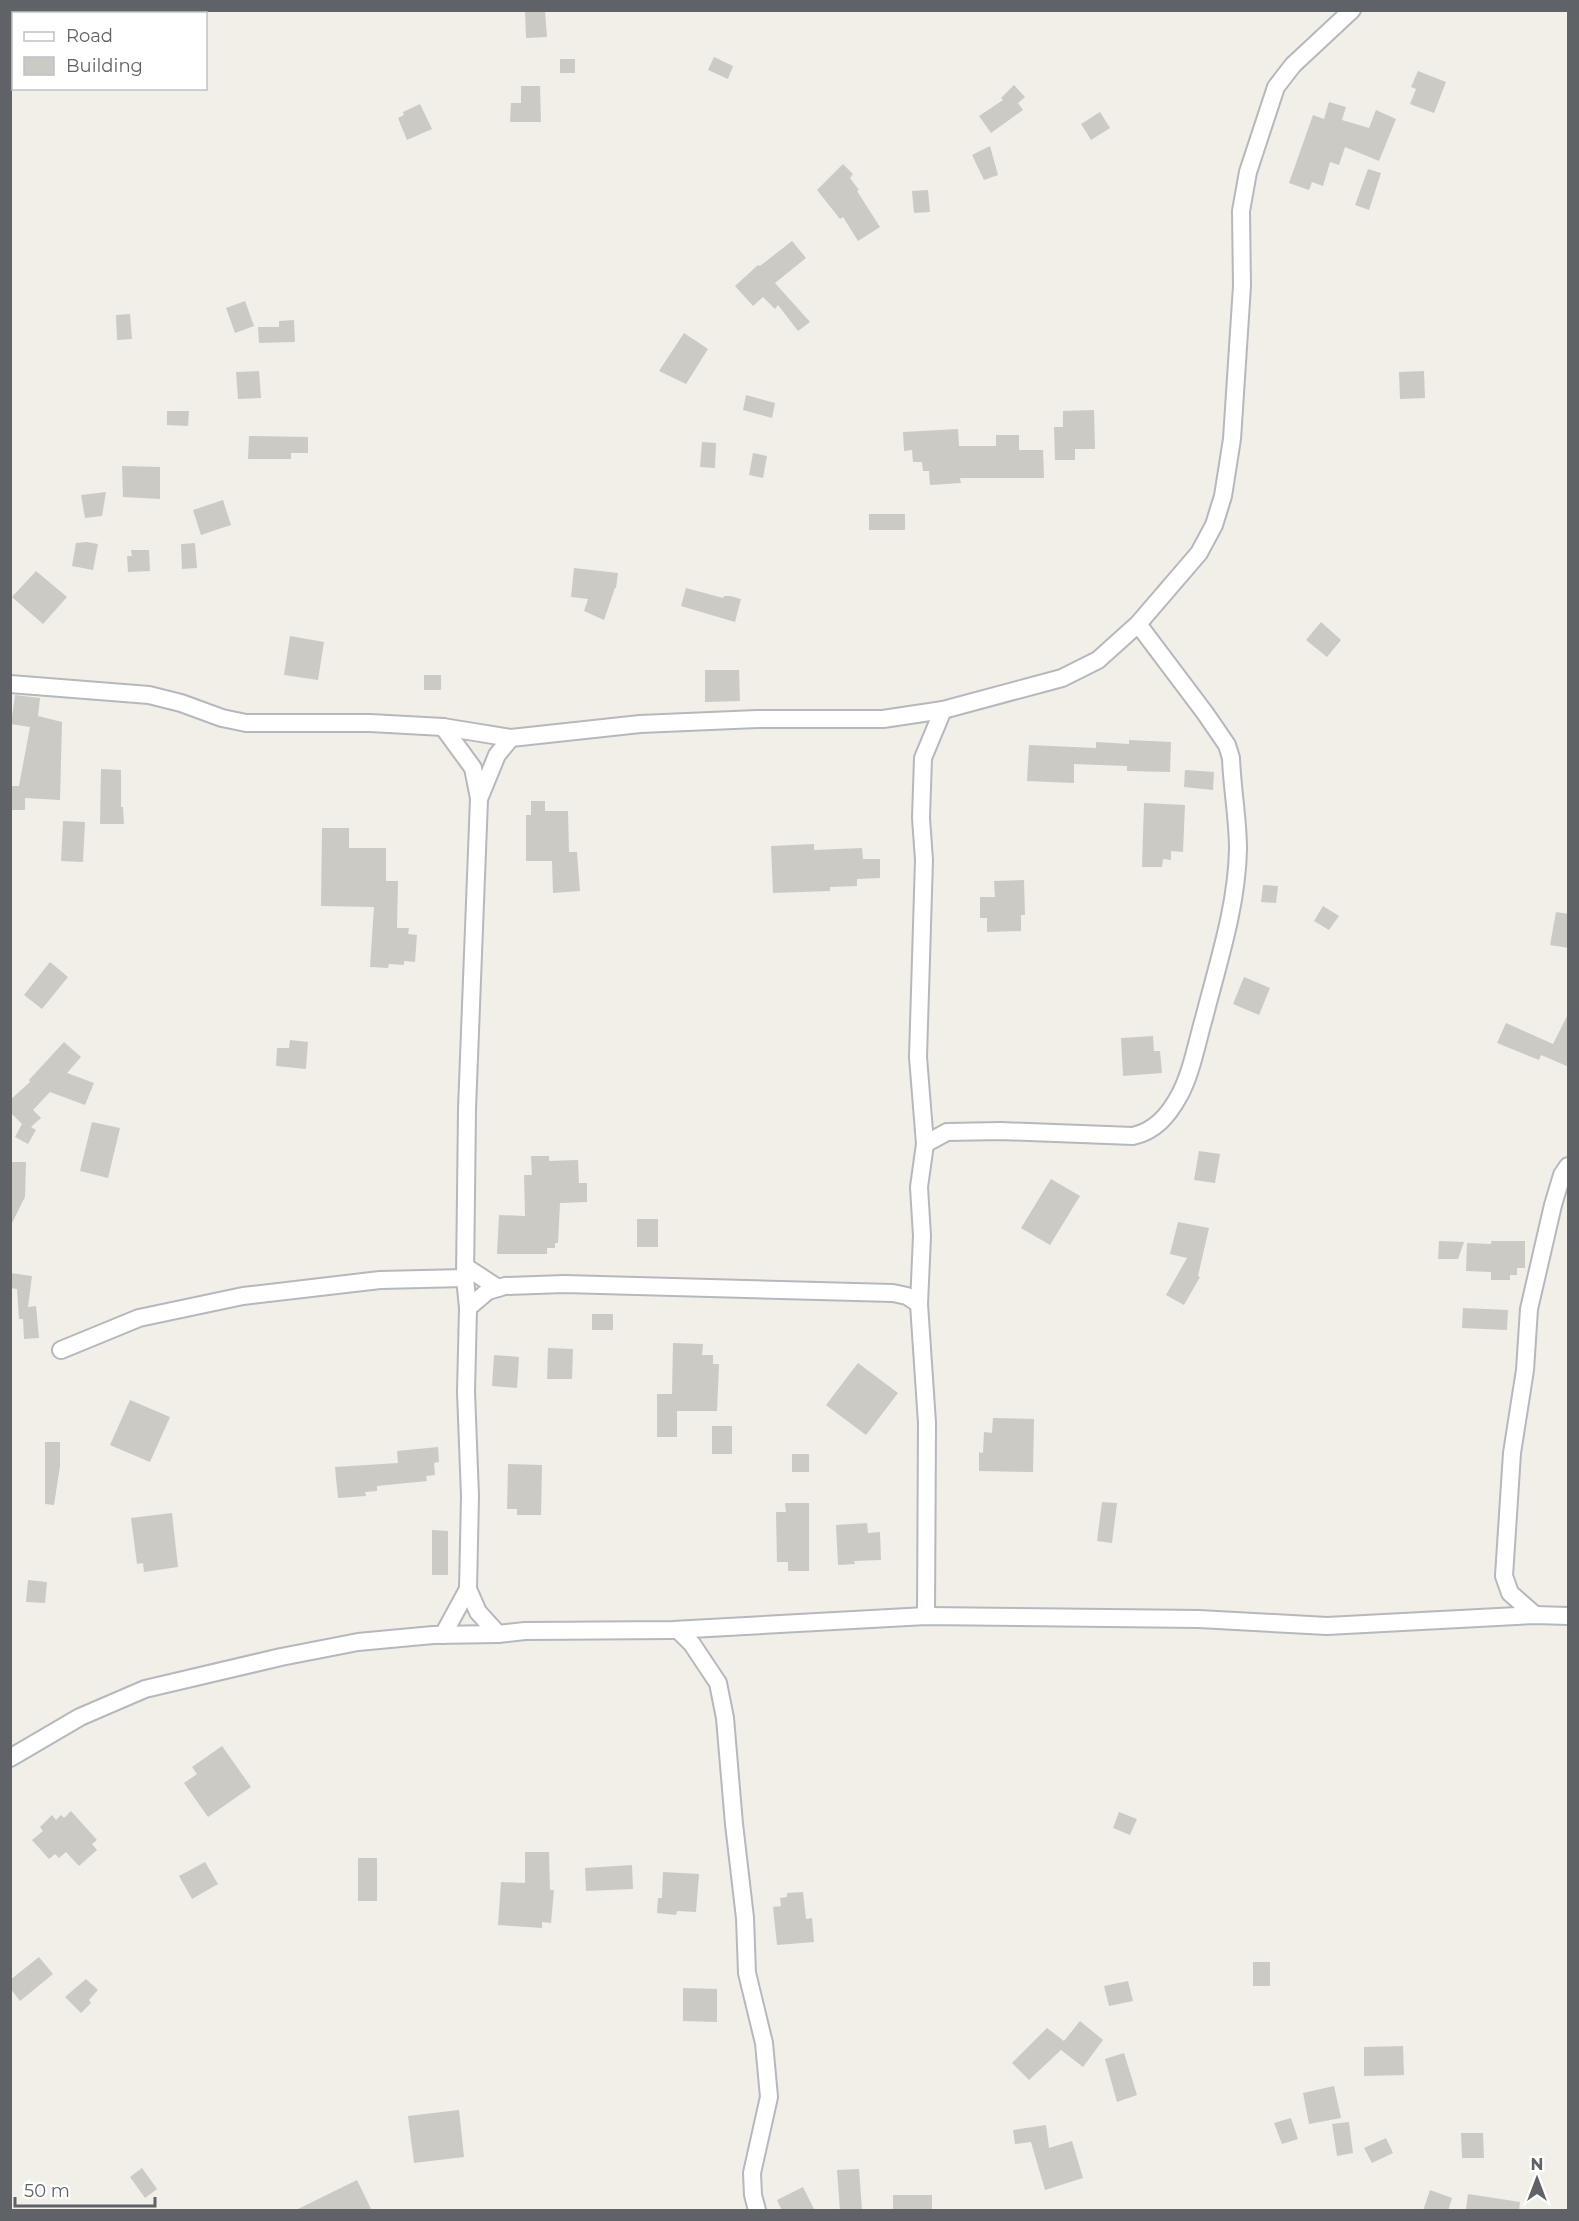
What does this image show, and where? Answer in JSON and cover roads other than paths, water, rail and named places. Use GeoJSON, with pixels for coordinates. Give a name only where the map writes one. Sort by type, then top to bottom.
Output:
{"type":"FeatureCollection","features":[{"type":"Feature","properties":{"kind":"street"},"geometry":{"type":"LineString","coordinates":[[10,684],[149,695],[182,703],[222,718],[258,724],[370,723],[443,727],[511,738],[640,724],[757,719],[883,719],[943,710],[1062,678],[1098,660],[1138,624],[1199,553],[1214,525],[1224,496],[1232,439],[1242,286],[1241,211],[1248,172],[1276,87],[1293,65],[1353,10]]}},
{"type":"Feature","properties":{"kind":"street"},"geometry":{"type":"LineString","coordinates":[[925,1144],[947,1132],[1133,1136],[1158,1125],[1180,1095],[1201,1028],[1234,896],[1238,848],[1231,758],[1227,745],[1205,713],[1138,624]]}},
{"type":"Feature","properties":{"kind":"street"},"geometry":{"type":"LineString","coordinates":[[926,1616],[927,1423],[919,1304],[922,1236],[919,1187],[925,1144],[918,1057],[924,860],[921,818],[923,758],[943,710]]}},
{"type":"Feature","properties":{"kind":"street"},"geometry":{"type":"LineString","coordinates":[[443,727],[473,768],[479,799],[467,1109],[465,1272],[468,1308],[466,1392],[470,1496],[468,1589],[478,1612],[498,1634]]}},
{"type":"Feature","properties":{"kind":"street"},"geometry":{"type":"LineString","coordinates":[[479,799],[497,755],[511,738]]}},
{"type":"Feature","properties":{"kind":"street"},"geometry":{"type":"LineString","coordinates":[[1535,1615],[1510,1593],[1504,1576],[1511,1464],[1526,1370],[1530,1309],[1553,1205],[1562,1175],[1569,1166]]}},
{"type":"Feature","properties":{"kind":"street"},"geometry":{"type":"LineString","coordinates":[[61,1350],[139,1318],[243,1296],[465,1272],[498,1288]]}},
{"type":"Feature","properties":{"kind":"street"},"geometry":{"type":"LineString","coordinates":[[468,1308],[488,1291],[505,1286],[564,1284],[892,1293],[907,1296],[919,1304]]}},
{"type":"Feature","properties":{"kind":"street"},"geometry":{"type":"LineString","coordinates":[[443,1635],[468,1589]]}},
{"type":"Feature","properties":{"kind":"street"},"geometry":{"type":"LineString","coordinates":[[10,1758],[80,1717],[145,1689],[270,1659],[358,1642],[525,1631],[678,1630],[926,1616],[1200,1619],[1327,1626],[1535,1615],[1569,1616]]}},
{"type":"Feature","properties":{"kind":"street"},"geometry":{"type":"LineString","coordinates":[[678,1630],[692,1644],[718,1683],[725,1718],[744,1910],[747,1973],[764,2043],[769,2097],[752,2172],[753,2195],[757,2211]]}}]}
